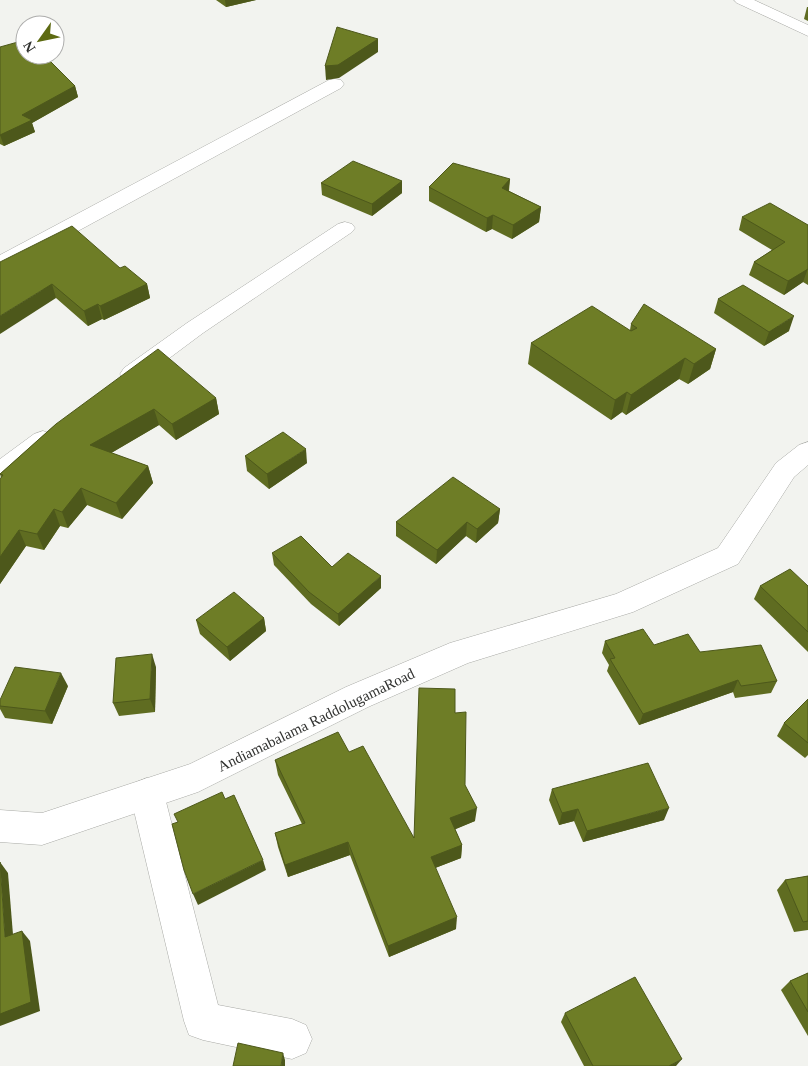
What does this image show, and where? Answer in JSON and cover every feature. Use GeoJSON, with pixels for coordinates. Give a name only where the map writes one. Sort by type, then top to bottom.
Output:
{"type":"FeatureCollection","features":[{"type":"Feature","properties":{"kind":"street"},"geometry":{"type":"LineString","coordinates":[[742,0],[808,31]]}},
{"type":"Feature","properties":{"kind":"street"},"geometry":{"type":"LineString","coordinates":[[0,264],[335,84]]}},
{"type":"Feature","properties":{"kind":"street"},"geometry":{"type":"LineString","coordinates":[[117,385],[195,328],[345,228]]}},
{"type":"Feature","properties":{"kind":"street"},"geometry":{"type":"LineString","coordinates":[[0,472],[62,426]]}},
{"type":"Feature","properties":{"kind":"street","name":"Andiamabalama RaddolugamaRoad"},"geometry":{"type":"LineString","coordinates":[[0,826],[42,829],[198,777],[356,697],[461,652],[622,604],[728,556],[785,470],[808,450]]}},
{"type":"Feature","properties":{"kind":"street"},"geometry":{"type":"LineString","coordinates":[[147,794],[203,1021],[292,1039]]}},
{"type":"Feature","properties":{"kind":"building"},"geometry":{"type":"Polygon","coordinates":[[[337,27],[378,39],[338,65],[325,66],[337,27]]]}},
{"type":"Feature","properties":{"kind":"building"},"geometry":{"type":"Polygon","coordinates":[[[15,43],[15,65],[54,65],[75,86],[22,115],[32,120],[0,135],[0,47],[15,43]]]}},
{"type":"Feature","properties":{"kind":"building"},"geometry":{"type":"Polygon","coordinates":[[[353,161],[402,181],[372,204],[321,183],[353,161]]]}},
{"type":"Feature","properties":{"kind":"building"},"geometry":{"type":"Polygon","coordinates":[[[453,163],[510,179],[502,188],[541,207],[513,225],[493,215],[487,218],[429,187],[453,163]]]}},
{"type":"Feature","properties":{"kind":"building"},"geometry":{"type":"Polygon","coordinates":[[[770,203],[808,225],[808,269],[788,281],[754,262],[785,242],[742,217],[770,203]]]}},
{"type":"Feature","properties":{"kind":"building"},"geometry":{"type":"Polygon","coordinates":[[[72,226],[120,268],[125,266],[147,284],[100,306],[98,304],[84,311],[52,284],[0,316],[0,262],[72,226]]]}},
{"type":"Feature","properties":{"kind":"building"},"geometry":{"type":"Polygon","coordinates":[[[743,285],[794,316],[769,332],[718,299],[743,285]]]}},
{"type":"Feature","properties":{"kind":"building"},"geometry":{"type":"Polygon","coordinates":[[[644,304],[716,349],[694,364],[685,358],[631,395],[627,392],[615,400],[531,343],[592,306],[631,331],[637,328],[631,324],[644,304]]]}},
{"type":"Feature","properties":{"kind":"building"},"geometry":{"type":"Polygon","coordinates":[[[158,349],[216,398],[172,424],[154,409],[90,445],[148,466],[116,503],[81,488],[62,512],[54,509],[37,534],[19,530],[0,557],[0,479],[3,475],[0,474],[56,424],[158,349]]]}},
{"type":"Feature","properties":{"kind":"building"},"geometry":{"type":"Polygon","coordinates":[[[283,432],[306,449],[267,474],[245,456],[283,432]]]}},
{"type":"Feature","properties":{"kind":"building"},"geometry":{"type":"Polygon","coordinates":[[[453,477],[500,509],[477,529],[467,522],[437,550],[396,522],[453,477]]]}},
{"type":"Feature","properties":{"kind":"building"},"geometry":{"type":"Polygon","coordinates":[[[301,536],[332,567],[348,553],[381,576],[338,614],[309,592],[272,553],[301,536]]]}},
{"type":"Feature","properties":{"kind":"building"},"geometry":{"type":"Polygon","coordinates":[[[790,569],[808,586],[808,632],[760,586],[790,569]]]}},
{"type":"Feature","properties":{"kind":"building"},"geometry":{"type":"Polygon","coordinates":[[[234,592],[264,618],[227,647],[196,620],[234,592]]]}},
{"type":"Feature","properties":{"kind":"building"},"geometry":{"type":"Polygon","coordinates":[[[643,629],[654,645],[688,634],[700,652],[761,645],[777,681],[741,686],[738,680],[643,714],[610,659],[615,658],[605,641],[643,629]]]}},
{"type":"Feature","properties":{"kind":"building"},"geometry":{"type":"Polygon","coordinates":[[[152,654],[150,699],[113,703],[116,658],[152,654]]]}},
{"type":"Feature","properties":{"kind":"building"},"geometry":{"type":"Polygon","coordinates":[[[15,667],[61,673],[45,711],[0,706],[0,700],[15,667]]]}},
{"type":"Feature","properties":{"kind":"building"},"geometry":{"type":"Polygon","coordinates":[[[419,688],[455,689],[455,713],[466,712],[465,785],[477,808],[450,818],[462,845],[431,857],[457,917],[388,946],[348,842],[285,865],[275,833],[305,823],[275,760],[338,732],[349,752],[363,746],[414,838],[419,688]]]}},
{"type":"Feature","properties":{"kind":"building"},"geometry":{"type":"Polygon","coordinates":[[[808,699],[808,743],[784,723],[808,699]]]}},
{"type":"Feature","properties":{"kind":"building"},"geometry":{"type":"Polygon","coordinates":[[[648,763],[669,808],[587,831],[578,809],[562,813],[552,789],[648,763]]]}},
{"type":"Feature","properties":{"kind":"building"},"geometry":{"type":"Polygon","coordinates":[[[222,792],[225,799],[234,795],[263,860],[193,894],[184,870],[172,824],[178,822],[174,814],[222,792]]]}},
{"type":"Feature","properties":{"kind":"building"},"geometry":{"type":"Polygon","coordinates":[[[0,862],[5,937],[22,931],[31,1002],[0,1014],[0,862]]]}},
{"type":"Feature","properties":{"kind":"building"},"geometry":{"type":"Polygon","coordinates":[[[808,876],[808,921],[803,922],[785,880],[808,876]]]}},
{"type":"Feature","properties":{"kind":"building"},"geometry":{"type":"Polygon","coordinates":[[[808,973],[808,1012],[790,981],[808,973]]]}},
{"type":"Feature","properties":{"kind":"building"},"geometry":{"type":"Polygon","coordinates":[[[635,977],[682,1059],[669,1066],[593,1066],[565,1013],[635,977]]]}},
{"type":"Feature","properties":{"kind":"building"},"geometry":{"type":"Polygon","coordinates":[[[238,1043],[283,1053],[281,1066],[233,1066],[238,1043]]]}}]}
